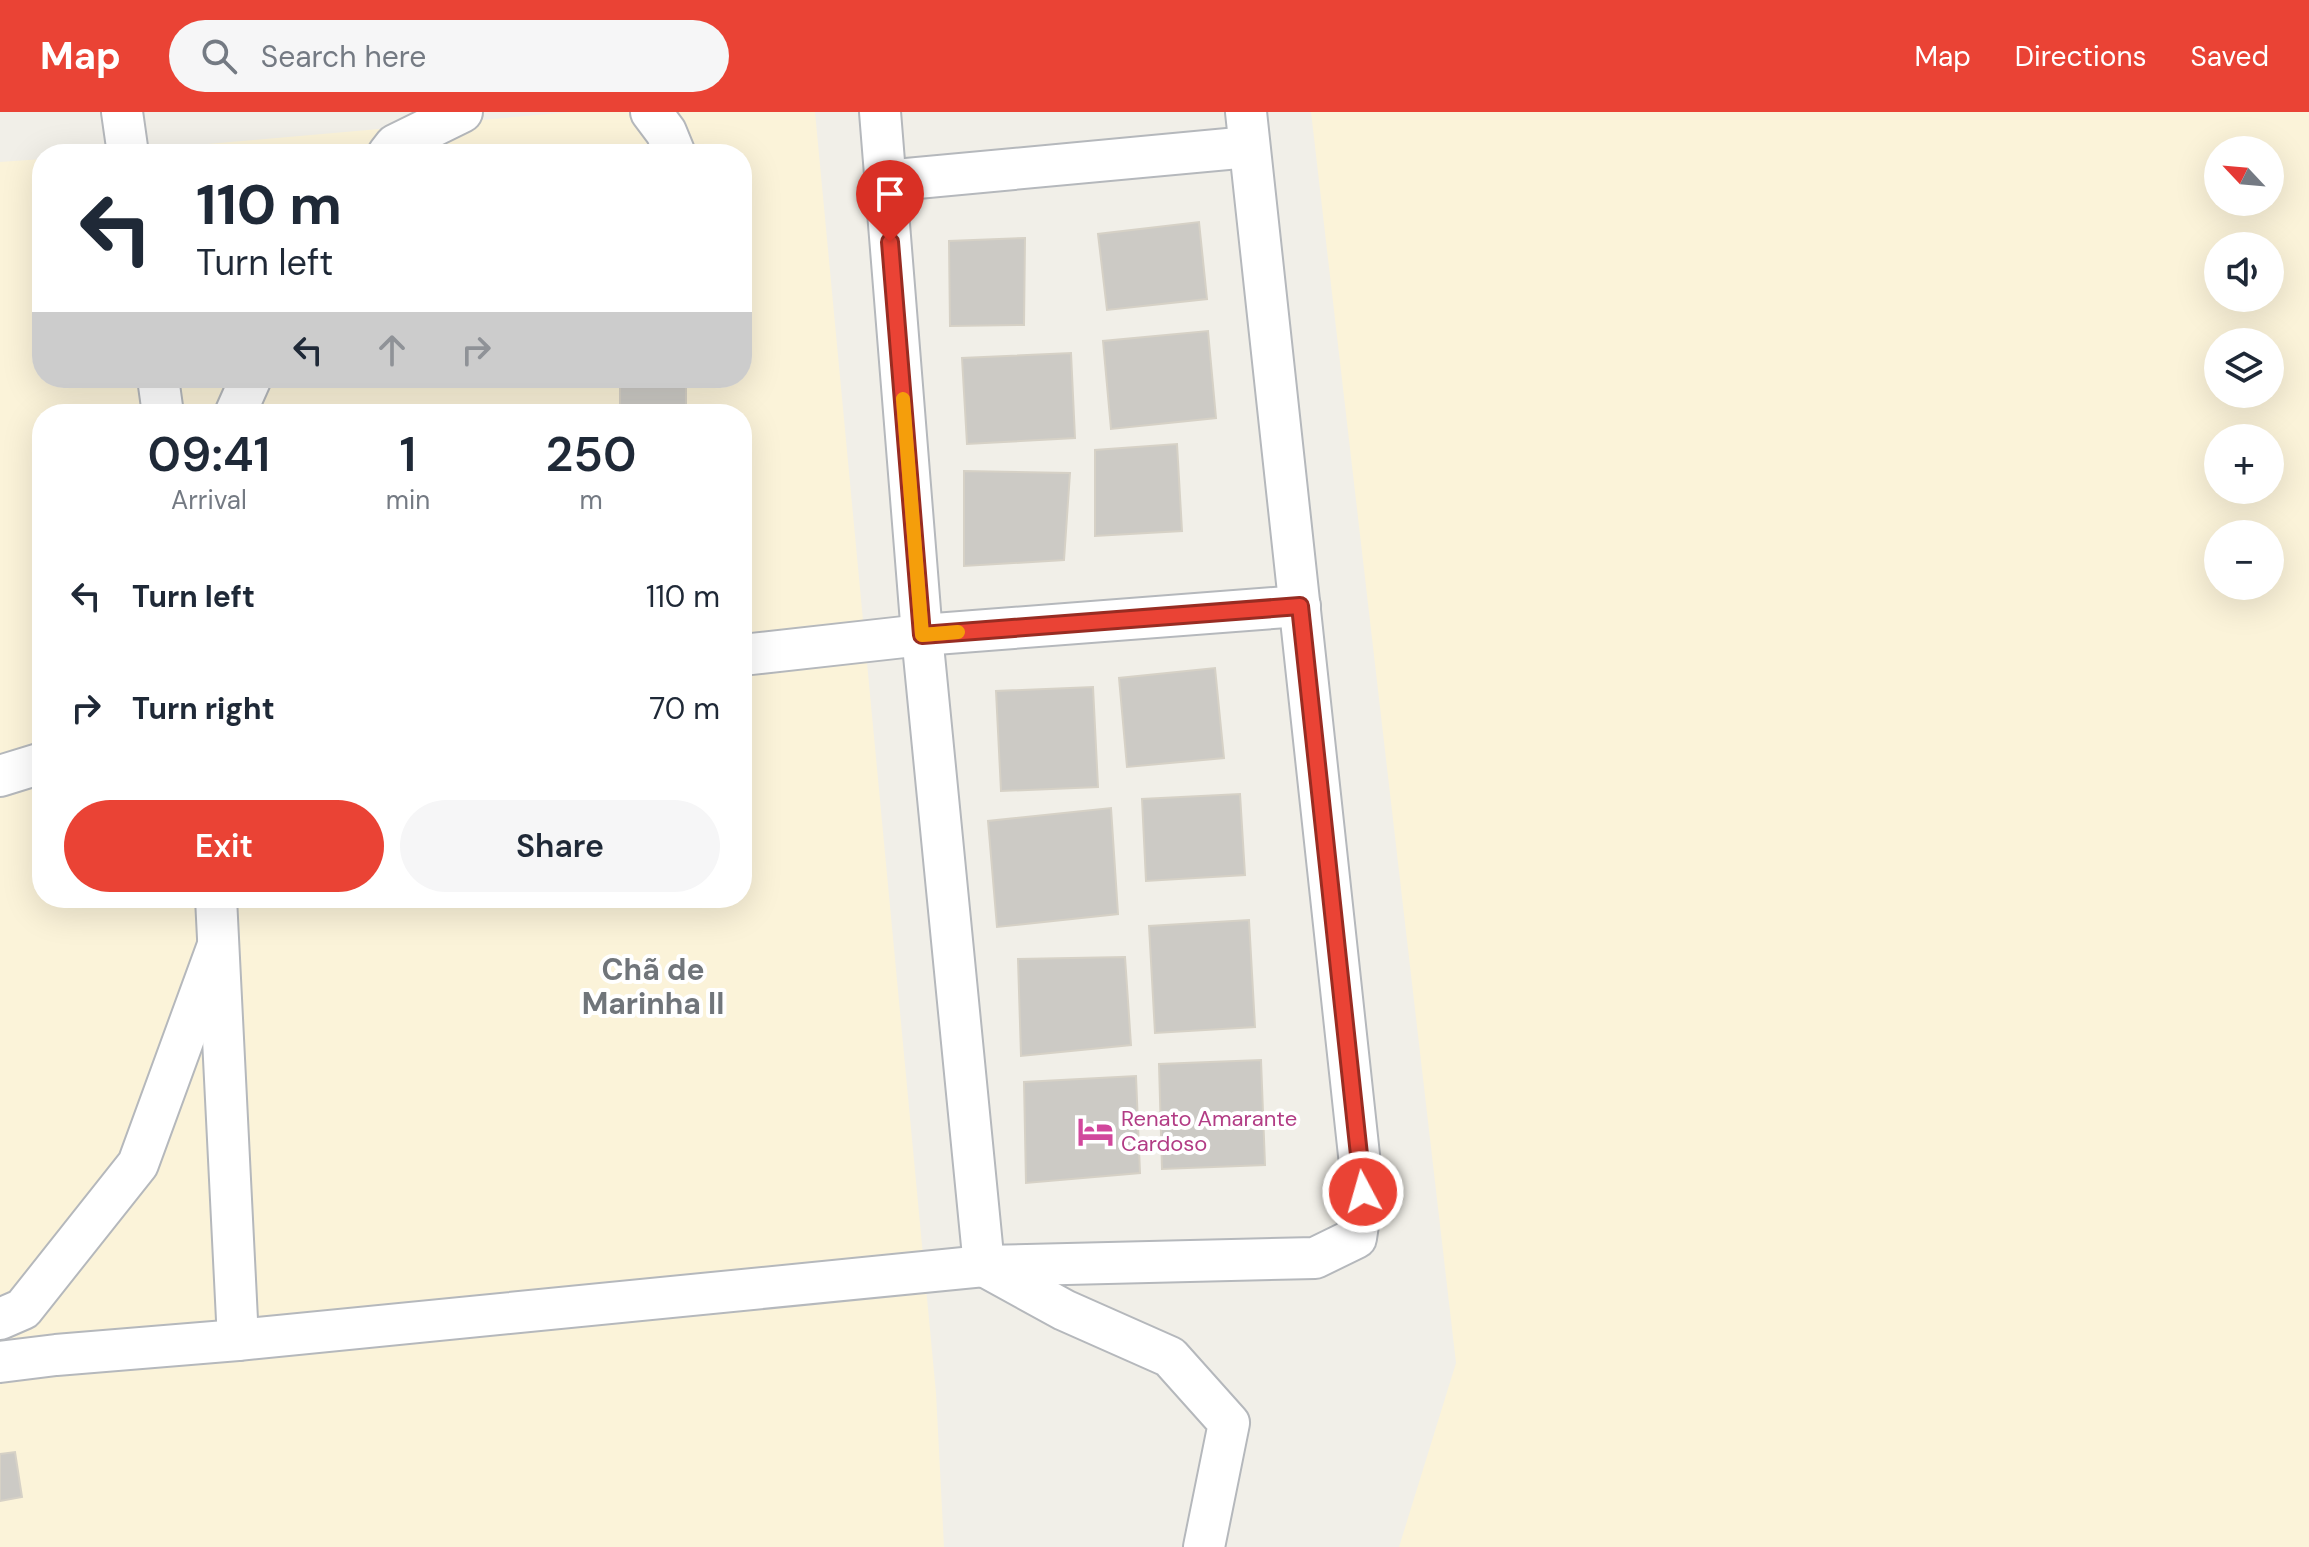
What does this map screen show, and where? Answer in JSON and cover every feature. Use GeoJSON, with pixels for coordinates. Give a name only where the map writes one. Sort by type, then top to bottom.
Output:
{"type":"FeatureCollection","features":[{"type":"Feature","properties":{"kind":"street"},"geometry":{"type":"LineString","coordinates":[[122,112],[127,144]]}},
{"type":"Feature","properties":{"kind":"street"},"geometry":{"type":"LineString","coordinates":[[397,144],[462,112]]}},
{"type":"Feature","properties":{"kind":"street"},"geometry":{"type":"LineString","coordinates":[[880,112],[922,635],[984,1266]]}},
{"type":"Feature","properties":{"kind":"street"},"geometry":{"type":"LineString","coordinates":[[0,1362],[984,1266],[1315,1258],[1356,1238],[1363,1192],[1247,129],[885,181]]}},
{"type":"Feature","properties":{"kind":"street"},"geometry":{"type":"LineString","coordinates":[[752,654],[922,635],[1300,606]]}},
{"type":"Feature","properties":{"kind":"street"},"geometry":{"type":"LineString","coordinates":[[0,776],[32,766]]}},
{"type":"Feature","properties":{"kind":"street"},"geometry":{"type":"LineString","coordinates":[[216,908],[238,1340]]}},
{"type":"Feature","properties":{"kind":"street"},"geometry":{"type":"LineString","coordinates":[[0,1319],[23,1309],[138,1164],[218,945]]}},
{"type":"Feature","properties":{"kind":"street"},"geometry":{"type":"LineString","coordinates":[[984,1266],[1064,1310],[1170,1357],[1229,1423],[1204,1547]]}},
{"type":"Feature","properties":{"kind":"sand"},"geometry":{"type":"Polygon","coordinates":[[[572,112],[815,112],[936,1393],[944,1547],[0,1547],[0,162],[32,160],[32,388],[752,388],[752,144],[208,144],[572,112]]]}},
{"type":"Feature","properties":{"kind":"sand"},"geometry":{"type":"Polygon","coordinates":[[[1311,112],[2309,112],[2309,1547],[1399,1547],[1456,1363],[1311,112]]]}},
{"type":"Feature","properties":{"kind":"building"},"geometry":{"type":"Polygon","coordinates":[[[1199,222],[1207,299],[1107,310],[1098,234],[1199,222]]]}},
{"type":"Feature","properties":{"kind":"building"},"geometry":{"type":"Polygon","coordinates":[[[1025,238],[1024,325],[950,326],[949,241],[1025,238]]]}},
{"type":"Feature","properties":{"kind":"building"},"geometry":{"type":"Polygon","coordinates":[[[1208,331],[1216,418],[1111,429],[1103,341],[1208,331]]]}},
{"type":"Feature","properties":{"kind":"building"},"geometry":{"type":"Polygon","coordinates":[[[1071,353],[1075,438],[967,444],[962,358],[1071,353]]]}},
{"type":"Feature","properties":{"kind":"building"},"geometry":{"type":"Polygon","coordinates":[[[620,388],[686,388],[686,404],[620,404],[620,388]]]}},
{"type":"Feature","properties":{"kind":"building"},"geometry":{"type":"Polygon","coordinates":[[[1177,444],[1182,531],[1095,536],[1095,450],[1177,444]]]}},
{"type":"Feature","properties":{"kind":"building"},"geometry":{"type":"Polygon","coordinates":[[[964,471],[1070,473],[1064,560],[964,566],[964,471]]]}},
{"type":"Feature","properties":{"kind":"building"},"geometry":{"type":"Polygon","coordinates":[[[1215,668],[1224,758],[1127,767],[1119,678],[1215,668]]]}},
{"type":"Feature","properties":{"kind":"building"},"geometry":{"type":"Polygon","coordinates":[[[1093,687],[1098,787],[1001,791],[996,691],[1093,687]]]}},
{"type":"Feature","properties":{"kind":"building"},"geometry":{"type":"Polygon","coordinates":[[[1240,794],[1245,875],[1146,881],[1142,799],[1240,794]]]}},
{"type":"Feature","properties":{"kind":"building"},"geometry":{"type":"Polygon","coordinates":[[[1111,808],[1118,914],[997,927],[988,821],[1111,808]]]}},
{"type":"Feature","properties":{"kind":"building"},"geometry":{"type":"Polygon","coordinates":[[[1249,920],[1255,1027],[1155,1033],[1149,926],[1249,920]]]}},
{"type":"Feature","properties":{"kind":"building"},"geometry":{"type":"Polygon","coordinates":[[[1125,957],[1131,1045],[1021,1056],[1018,959],[1125,957]]]}},
{"type":"Feature","properties":{"kind":"building"},"geometry":{"type":"Polygon","coordinates":[[[1261,1060],[1265,1165],[1162,1169],[1159,1064],[1261,1060]]]}},
{"type":"Feature","properties":{"kind":"building"},"geometry":{"type":"Polygon","coordinates":[[[1136,1076],[1140,1173],[1026,1183],[1024,1082],[1136,1076]]]}},
{"type":"Feature","properties":{"kind":"building"},"geometry":{"type":"Polygon","coordinates":[[[15,1452],[22,1497],[0,1501],[0,1454],[15,1452]]]}},
{"type":"Feature","properties":{"kind":"slow traffic"},"geometry":{"type":"LineString","coordinates":[[903,399],[922,635],[958,632]]}},
{"type":"Feature","properties":{"kind":"place","name":"Renato Amarante Cardoso"},"geometry":{"type":"Point","coordinates":[1095,1131]}},
{"type":"Feature","properties":{"kind":"district","name":"Chã de Marinha II"},"geometry":{"type":"Point","coordinates":[653,987]}},
{"type":"Feature","properties":{"kind":"route"},"geometry":{"type":"LineString","coordinates":[[890,242],[922,635],[1300,606],[1363,1192]]}}]}
